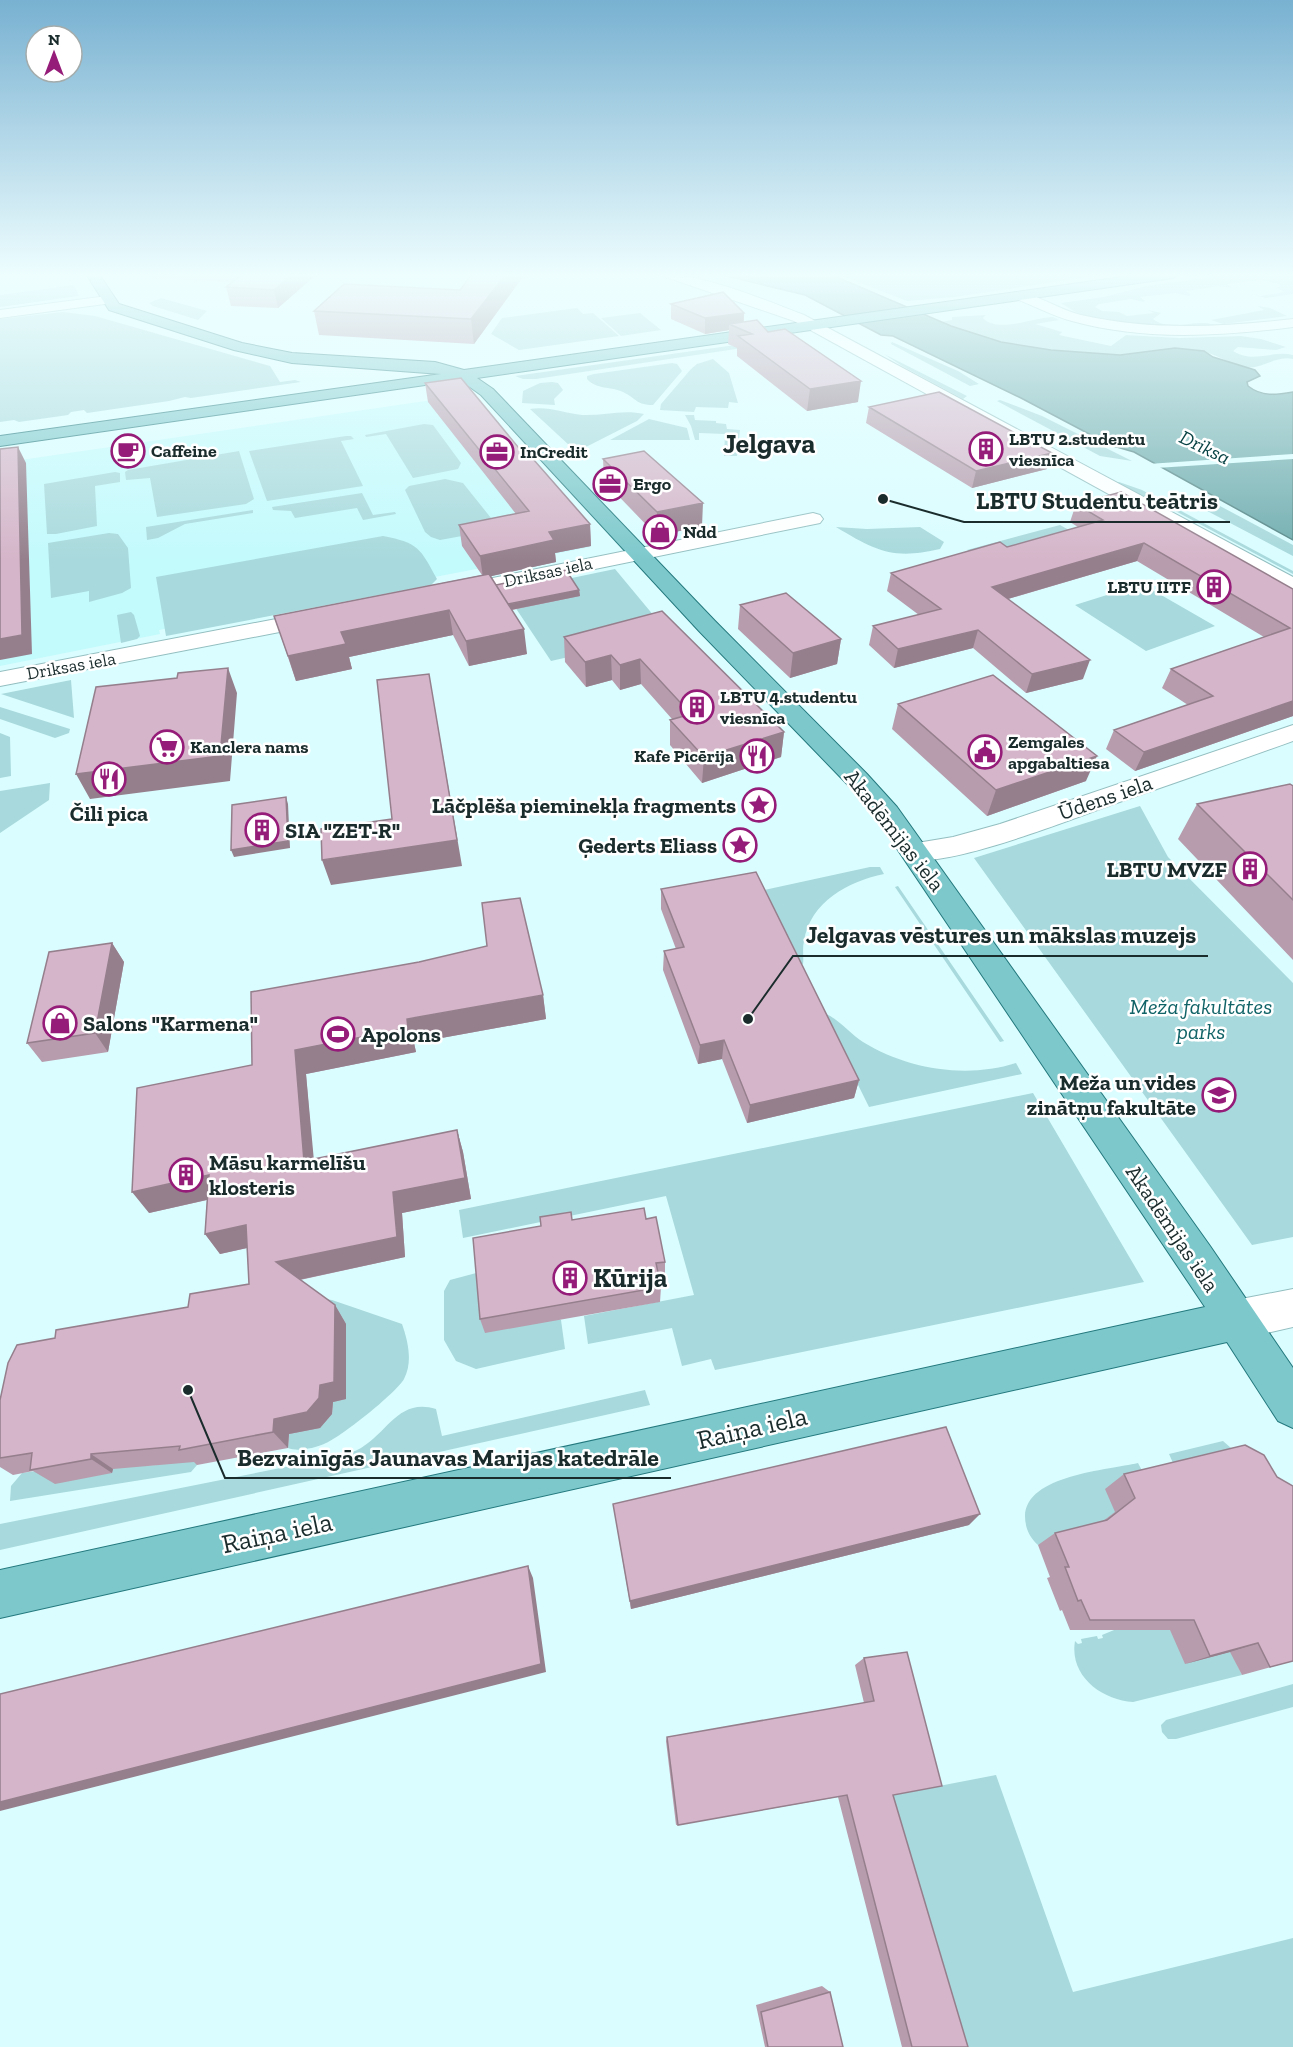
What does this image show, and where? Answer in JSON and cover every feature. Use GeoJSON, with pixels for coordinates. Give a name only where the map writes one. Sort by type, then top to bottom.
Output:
{"type":"FeatureCollection","features":[{"type":"Feature","properties":{"kind":"main road"},"geometry":{"type":"LineString","coordinates":[[444,370],[463,375]]}},
{"type":"Feature","properties":{"kind":"main road"},"geometry":{"type":"LineString","coordinates":[[0,441],[502,370]]}},
{"type":"Feature","properties":{"kind":"main road","name":"Akadēmijas iela"},"geometry":{"type":"LineString","coordinates":[[463,375],[487,392],[638,553],[858,780],[915,852],[1293,1406]]}},
{"type":"Feature","properties":{"kind":"main road","name":"Raiņa iela"},"geometry":{"type":"LineString","coordinates":[[0,1594],[1236,1320]]}},
{"type":"Feature","properties":{"kind":"street"},"geometry":{"type":"LineString","coordinates":[[896,370],[1293,586]]}},
{"type":"Feature","properties":{"kind":"street","name":"Driksas iela"},"geometry":{"type":"LineString","coordinates":[[431,596],[813,519]]}},
{"type":"Feature","properties":{"kind":"street","name":"Driksas iela"},"geometry":{"type":"LineString","coordinates":[[0,679],[339,614]]}},
{"type":"Feature","properties":{"kind":"street","name":"Ūdens iela"},"geometry":{"type":"LineString","coordinates":[[915,852],[953,846],[1009,831],[1293,733]]}},
{"type":"Feature","properties":{"kind":"street","name":"Raiņa iela"},"geometry":{"type":"LineString","coordinates":[[1236,1320],[1293,1308]]}},
{"type":"Feature","properties":{"kind":"shaded area"},"geometry":{"type":"Polygon","coordinates":[[[446,398],[462,399],[590,547],[159,630],[160,634],[0,666],[0,463],[446,398]]]}},
{"type":"Feature","properties":{"kind":"green space"},"geometry":{"type":"Polygon","coordinates":[[[0,370],[272,370],[280,382],[295,380],[301,382],[87,413],[84,410],[71,412],[68,415],[19,422],[14,420],[0,422],[0,370]]]}},
{"type":"Feature","properties":{"kind":"green space"},"geometry":{"type":"Polygon","coordinates":[[[561,370],[599,370],[536,379],[523,379],[515,376],[561,370]]]}},
{"type":"Feature","properties":{"kind":"green space"},"geometry":{"type":"Polygon","coordinates":[[[626,370],[682,371],[653,405],[639,402],[618,390],[595,385],[587,379],[587,376],[626,370]]]}},
{"type":"Feature","properties":{"kind":"green space"},"geometry":{"type":"Polygon","coordinates":[[[691,370],[725,370],[729,373],[738,403],[729,402],[728,408],[696,407],[694,412],[660,410],[661,404],[691,370]]]}},
{"type":"Feature","properties":{"kind":"green space"},"geometry":{"type":"Polygon","coordinates":[[[909,370],[915,370],[967,396],[963,399],[909,370]]]}},
{"type":"Feature","properties":{"kind":"green space"},"geometry":{"type":"Polygon","coordinates":[[[939,370],[955,370],[979,384],[970,386],[939,370]]]}},
{"type":"Feature","properties":{"kind":"green space"},"geometry":{"type":"Polygon","coordinates":[[[540,383],[558,383],[563,390],[554,399],[555,405],[522,403],[523,391],[540,383]]]}},
{"type":"Feature","properties":{"kind":"green space"},"geometry":{"type":"Polygon","coordinates":[[[1000,400],[1042,416],[1132,461],[1100,456],[997,401],[1000,400]]]}},
{"type":"Feature","properties":{"kind":"green space"},"geometry":{"type":"Polygon","coordinates":[[[530,409],[550,409],[582,415],[628,412],[644,414],[637,421],[584,448],[570,446],[530,409]]]}},
{"type":"Feature","properties":{"kind":"green space"},"geometry":{"type":"Polygon","coordinates":[[[685,415],[694,415],[695,420],[726,424],[727,429],[740,430],[737,456],[724,456],[725,434],[699,433],[699,440],[695,440],[685,415]]]}},
{"type":"Feature","properties":{"kind":"green space"},"geometry":{"type":"Polygon","coordinates":[[[649,419],[687,428],[690,440],[610,440],[649,419]]]}},
{"type":"Feature","properties":{"kind":"green space"},"geometry":{"type":"Polygon","coordinates":[[[424,424],[433,425],[461,463],[458,469],[413,478],[386,434],[366,437],[365,435],[424,424]]]}},
{"type":"Feature","properties":{"kind":"green space"},"geometry":{"type":"Polygon","coordinates":[[[346,436],[354,439],[341,441],[363,486],[267,501],[249,451],[346,436]]]}},
{"type":"Feature","properties":{"kind":"green space"},"geometry":{"type":"Polygon","coordinates":[[[239,451],[254,499],[246,504],[157,517],[150,478],[126,480],[125,472],[128,470],[239,451]]]}},
{"type":"Feature","properties":{"kind":"green space"},"geometry":{"type":"Polygon","coordinates":[[[120,473],[120,482],[95,486],[97,526],[47,534],[44,484],[120,473]]]}},
{"type":"Feature","properties":{"kind":"green space"},"geometry":{"type":"Polygon","coordinates":[[[445,479],[463,483],[495,523],[484,532],[440,540],[425,532],[405,490],[409,486],[445,479]]]}},
{"type":"Feature","properties":{"kind":"green space"},"geometry":{"type":"Polygon","coordinates":[[[1116,483],[1142,490],[1293,571],[1293,574],[1166,506],[1153,504],[1116,483]]]}},
{"type":"Feature","properties":{"kind":"green space"},"geometry":{"type":"Polygon","coordinates":[[[362,493],[373,515],[395,512],[396,514],[363,520],[357,508],[295,518],[291,511],[273,510],[272,507],[362,493]]]}},
{"type":"Feature","properties":{"kind":"green space"},"geometry":{"type":"Polygon","coordinates":[[[1205,498],[1293,545],[1293,556],[1192,503],[1205,498]]]}},
{"type":"Feature","properties":{"kind":"green space"},"geometry":{"type":"Polygon","coordinates":[[[253,510],[253,513],[185,524],[158,538],[147,540],[146,527],[253,510]]]}},
{"type":"Feature","properties":{"kind":"green space"},"geometry":{"type":"Polygon","coordinates":[[[1060,525],[1069,530],[976,556],[967,550],[1060,525]]]}},
{"type":"Feature","properties":{"kind":"green space"},"geometry":{"type":"Polygon","coordinates":[[[836,527],[867,529],[920,527],[944,542],[940,549],[910,554],[897,553],[874,547],[836,527]]]}},
{"type":"Feature","properties":{"kind":"green space"},"geometry":{"type":"Polygon","coordinates":[[[109,533],[118,534],[128,548],[131,588],[122,593],[89,602],[89,591],[51,598],[48,543],[109,533]]]}},
{"type":"Feature","properties":{"kind":"green space"},"geometry":{"type":"Polygon","coordinates":[[[383,536],[404,541],[417,548],[437,579],[431,585],[166,636],[156,577],[383,536]]]}},
{"type":"Feature","properties":{"kind":"green space"},"geometry":{"type":"Polygon","coordinates":[[[615,569],[669,634],[551,661],[505,592],[615,569]]]}},
{"type":"Feature","properties":{"kind":"green space"},"geometry":{"type":"Polygon","coordinates":[[[1142,584],[1215,626],[1146,651],[1075,605],[1142,584]]]}},
{"type":"Feature","properties":{"kind":"green space"},"geometry":{"type":"Polygon","coordinates":[[[131,612],[140,636],[121,643],[117,615],[131,612]]]}},
{"type":"Feature","properties":{"kind":"green space"},"geometry":{"type":"Polygon","coordinates":[[[71,680],[74,718],[1,694],[71,680]]]}},
{"type":"Feature","properties":{"kind":"green space"},"geometry":{"type":"Polygon","coordinates":[[[0,707],[70,729],[69,733],[55,738],[0,719],[0,707]]]}},
{"type":"Feature","properties":{"kind":"green space"},"geometry":{"type":"Polygon","coordinates":[[[0,733],[10,737],[11,776],[0,778],[0,733]]]}},
{"type":"Feature","properties":{"kind":"green space"},"geometry":{"type":"Polygon","coordinates":[[[50,783],[49,800],[0,833],[0,791],[50,783]]]}},
{"type":"Feature","properties":{"kind":"green space","name":"Meža fakultātes parks"},"geometry":{"type":"Polygon","coordinates":[[[1140,806],[1168,857],[1293,983],[1293,1237],[1252,1245],[974,858],[1140,806]]]}},
{"type":"Feature","properties":{"kind":"green space"},"geometry":{"type":"Polygon","coordinates":[[[870,867],[880,867],[884,874],[858,882],[833,895],[814,915],[803,944],[803,964],[800,965],[760,891],[870,867]]]}},
{"type":"Feature","properties":{"kind":"green space"},"geometry":{"type":"Polygon","coordinates":[[[898,886],[1004,1041],[1000,1042],[895,887],[898,886]]]}},
{"type":"Feature","properties":{"kind":"green space"},"geometry":{"type":"Polygon","coordinates":[[[826,1014],[863,1042],[898,1059],[937,1069],[957,1071],[997,1068],[1016,1063],[1022,1074],[869,1107],[824,1016],[826,1014]]]}},
{"type":"Feature","properties":{"kind":"green space"},"geometry":{"type":"Polygon","coordinates":[[[1033,1093],[1144,1282],[715,1370],[711,1359],[682,1366],[672,1328],[588,1344],[584,1316],[694,1295],[666,1196],[463,1238],[459,1210],[1033,1093]]]}},
{"type":"Feature","properties":{"kind":"green space"},"geometry":{"type":"Polygon","coordinates":[[[480,1272],[561,1320],[565,1349],[476,1369],[456,1361],[444,1340],[444,1291],[450,1280],[480,1272]]]}},
{"type":"Feature","properties":{"kind":"green space"},"geometry":{"type":"Polygon","coordinates":[[[318,1298],[332,1300],[402,1324],[408,1344],[407,1372],[399,1386],[332,1440],[316,1447],[292,1449],[288,1448],[289,1434],[332,1414],[333,1402],[318,1298]]]}},
{"type":"Feature","properties":{"kind":"green space"},"geometry":{"type":"Polygon","coordinates":[[[645,1390],[650,1405],[0,1550],[0,1524],[345,1454],[361,1448],[395,1418],[413,1408],[436,1409],[442,1436],[645,1390]]]}},
{"type":"Feature","properties":{"kind":"green space"},"geometry":{"type":"Polygon","coordinates":[[[1223,1441],[1279,1490],[1178,1474],[1169,1454],[1223,1441]]]}},
{"type":"Feature","properties":{"kind":"green space"},"geometry":{"type":"Polygon","coordinates":[[[199,1450],[197,1465],[191,1472],[10,1501],[11,1486],[22,1473],[158,1465],[199,1450]]]}},
{"type":"Feature","properties":{"kind":"green space"},"geometry":{"type":"Polygon","coordinates":[[[1138,1463],[1148,1482],[1123,1529],[1038,1545],[1032,1539],[1025,1516],[1029,1502],[1039,1491],[1071,1477],[1138,1463]]]}},
{"type":"Feature","properties":{"kind":"green space"},"geometry":{"type":"Polygon","coordinates":[[[1148,1616],[1229,1648],[1242,1675],[1133,1702],[1110,1697],[1099,1691],[1090,1684],[1077,1665],[1074,1654],[1075,1641],[1078,1644],[1082,1643],[1081,1639],[1097,1636],[1098,1639],[1103,1638],[1102,1635],[1148,1616]]]}},
{"type":"Feature","properties":{"kind":"green space"},"geometry":{"type":"Polygon","coordinates":[[[1293,1684],[1293,1707],[1176,1739],[1168,1739],[1162,1732],[1161,1725],[1166,1720],[1293,1684]]]}},
{"type":"Feature","properties":{"kind":"green space"},"geometry":{"type":"Polygon","coordinates":[[[996,1775],[1073,1992],[1293,1938],[1293,2047],[955,2047],[882,1797],[996,1775]]]}},
{"type":"Feature","properties":{"kind":"water","name":"Driksa"},"geometry":{"type":"Polygon","coordinates":[[[962,370],[1255,370],[1260,376],[1247,382],[1253,390],[1269,394],[1293,392],[1293,540],[1134,452],[1110,445],[962,370]]]}},
{"type":"Feature","properties":{"kind":"pier"},"geometry":{"type":"Polygon","coordinates":[[[1293,454],[1293,459],[1156,468],[1148,464],[1293,454]]]}},
{"type":"Feature","properties":{"kind":"building"},"geometry":{"type":"Polygon","coordinates":[[[784,370],[844,370],[861,381],[810,389],[784,370]]]}},
{"type":"Feature","properties":{"kind":"building"},"geometry":{"type":"Polygon","coordinates":[[[461,378],[523,453],[527,452],[590,524],[549,532],[554,540],[480,556],[459,525],[529,511],[425,383],[461,378]]]}},
{"type":"Feature","properties":{"kind":"building"},"geometry":{"type":"Polygon","coordinates":[[[939,392],[1052,453],[976,471],[869,407],[939,392]]]}},
{"type":"Feature","properties":{"kind":"building"},"geometry":{"type":"Polygon","coordinates":[[[18,447],[22,635],[0,639],[0,449],[18,447]]]}},
{"type":"Feature","properties":{"kind":"building"},"geometry":{"type":"Polygon","coordinates":[[[644,451],[703,503],[657,512],[603,459],[644,451]]]}},
{"type":"Feature","properties":{"kind":"building"},"geometry":{"type":"Polygon","coordinates":[[[1121,492],[1293,589],[1293,701],[1144,752],[1114,730],[1213,696],[1171,669],[1290,628],[1144,543],[992,587],[1090,660],[1032,674],[978,630],[898,649],[873,626],[941,609],[891,573],[1000,542],[1007,547],[1103,520],[1076,504],[1121,492]]]}},
{"type":"Feature","properties":{"kind":"building"},"geometry":{"type":"Polygon","coordinates":[[[566,570],[579,590],[508,604],[496,585],[566,570]]]}},
{"type":"Feature","properties":{"kind":"building"},"geometry":{"type":"Polygon","coordinates":[[[489,574],[524,629],[466,641],[449,610],[341,632],[346,644],[288,656],[274,616],[489,574]]]}},
{"type":"Feature","properties":{"kind":"building"},"geometry":{"type":"Polygon","coordinates":[[[786,593],[841,639],[793,653],[740,605],[786,593]]]}},
{"type":"Feature","properties":{"kind":"building"},"geometry":{"type":"Polygon","coordinates":[[[662,611],[784,732],[704,757],[670,720],[691,714],[640,659],[620,665],[611,655],[585,662],[564,637],[662,611]]]}},
{"type":"Feature","properties":{"kind":"building","name":"Kanclera nams"},"geometry":{"type":"Polygon","coordinates":[[[228,668],[220,756],[76,774],[96,687],[177,678],[178,673],[228,668]]]}},
{"type":"Feature","properties":{"kind":"building"},"geometry":{"type":"Polygon","coordinates":[[[429,674],[457,840],[322,860],[321,829],[392,819],[377,680],[429,674]]]}},
{"type":"Feature","properties":{"kind":"building"},"geometry":{"type":"Polygon","coordinates":[[[993,675],[1097,756],[996,790],[898,704],[993,675]]]}},
{"type":"Feature","properties":{"kind":"building"},"geometry":{"type":"Polygon","coordinates":[[[1290,784],[1293,786],[1293,900],[1197,804],[1290,784]]]}},
{"type":"Feature","properties":{"kind":"building","name":"SIA \"ZET-R\""},"geometry":{"type":"Polygon","coordinates":[[[286,797],[288,841],[231,850],[232,805],[286,797]]]}},
{"type":"Feature","properties":{"kind":"building"},"geometry":{"type":"Polygon","coordinates":[[[756,872],[859,1080],[750,1105],[724,1040],[700,1045],[664,951],[684,947],[661,889],[756,872]]]}},
{"type":"Feature","properties":{"kind":"building"},"geometry":{"type":"Polygon","coordinates":[[[520,898],[543,995],[407,1019],[408,1028],[295,1050],[304,1161],[457,1130],[465,1178],[393,1192],[397,1237],[276,1262],[335,1305],[334,1382],[320,1385],[319,1398],[307,1412],[274,1419],[273,1432],[179,1450],[180,1446],[91,1454],[91,1459],[30,1470],[32,1453],[0,1458],[0,1400],[8,1363],[17,1345],[55,1338],[56,1330],[188,1307],[190,1294],[249,1284],[246,1225],[205,1234],[209,1175],[132,1192],[137,1088],[252,1065],[251,992],[419,962],[487,946],[482,903],[520,898]]]}},
{"type":"Feature","properties":{"kind":"building"},"geometry":{"type":"Polygon","coordinates":[[[112,943],[95,1033],[27,1043],[49,952],[112,943]]]}},
{"type":"Feature","properties":{"kind":"building","name":"Kūrija"},"geometry":{"type":"Polygon","coordinates":[[[644,1208],[646,1219],[656,1217],[665,1262],[656,1263],[661,1287],[480,1319],[473,1238],[541,1226],[540,1217],[571,1212],[572,1220],[644,1208]]]}},
{"type":"Feature","properties":{"kind":"building"},"geometry":{"type":"Polygon","coordinates":[[[946,1427],[980,1514],[630,1601],[613,1504],[946,1427]]]}},
{"type":"Feature","properties":{"kind":"building"},"geometry":{"type":"Polygon","coordinates":[[[1245,1445],[1264,1455],[1277,1477],[1293,1486],[1293,1661],[1270,1667],[1258,1643],[1210,1656],[1194,1620],[1090,1620],[1081,1600],[1078,1601],[1065,1567],[1069,1567],[1055,1533],[1107,1520],[1135,1498],[1124,1474],[1245,1445]]]}},
{"type":"Feature","properties":{"kind":"building"},"geometry":{"type":"Polygon","coordinates":[[[528,1566],[541,1664],[0,1802],[0,1694],[528,1566]]]}},
{"type":"Feature","properties":{"kind":"building"},"geometry":{"type":"Polygon","coordinates":[[[907,1652],[942,1786],[893,1795],[968,2047],[912,2047],[847,1795],[678,1825],[667,1737],[874,1701],[864,1658],[907,1652]]]}},
{"type":"Feature","properties":{"kind":"building"},"geometry":{"type":"Polygon","coordinates":[[[830,1992],[843,2047],[768,2047],[761,2012],[830,1992]]]}},
{"type":"Feature","properties":{"kind":"place","name":"LBTU 2.studentu viesnīca"},"geometry":{"type":"Point","coordinates":[986,449]}},
{"type":"Feature","properties":{"kind":"place","name":"Caffeine"},"geometry":{"type":"Point","coordinates":[128,451]}},
{"type":"Feature","properties":{"kind":"place","name":"InCredit"},"geometry":{"type":"Point","coordinates":[497,452]}},
{"type":"Feature","properties":{"kind":"place","name":"Ergo"},"geometry":{"type":"Point","coordinates":[610,484]}},
{"type":"Feature","properties":{"kind":"place","name":"LBTU Studentu teātris"},"geometry":{"type":"Point","coordinates":[883,499]}},
{"type":"Feature","properties":{"kind":"place","name":"Ndd"},"geometry":{"type":"Point","coordinates":[660,532]}},
{"type":"Feature","properties":{"kind":"place","name":"LBTU IITF"},"geometry":{"type":"Point","coordinates":[1214,587]}},
{"type":"Feature","properties":{"kind":"place","name":"LBTU 4.studentu viesnīca"},"geometry":{"type":"Point","coordinates":[697,707]}},
{"type":"Feature","properties":{"kind":"place","name":"Kanclera nams"},"geometry":{"type":"Point","coordinates":[167,747]}},
{"type":"Feature","properties":{"kind":"place","name":"Zemgales apgabaltiesa"},"geometry":{"type":"Point","coordinates":[985,752]}},
{"type":"Feature","properties":{"kind":"place","name":"Kafe Picērija"},"geometry":{"type":"Point","coordinates":[757,756]}},
{"type":"Feature","properties":{"kind":"place","name":"Čili pica"},"geometry":{"type":"Point","coordinates":[109,779]}},
{"type":"Feature","properties":{"kind":"place","name":"Lāčplēša pieminekļa fragments"},"geometry":{"type":"Point","coordinates":[759,805]}},
{"type":"Feature","properties":{"kind":"place","name":"SIA \"ZET-R\""},"geometry":{"type":"Point","coordinates":[262,830]}},
{"type":"Feature","properties":{"kind":"place","name":"Ģederts Eliass"},"geometry":{"type":"Point","coordinates":[740,845]}},
{"type":"Feature","properties":{"kind":"place","name":"LBTU MVZF"},"geometry":{"type":"Point","coordinates":[1250,869]}},
{"type":"Feature","properties":{"kind":"place","name":"Jelgavas vēstures un mākslas muzejs"},"geometry":{"type":"Point","coordinates":[748,1019]}},
{"type":"Feature","properties":{"kind":"place","name":"Salons \"Karmena\""},"geometry":{"type":"Point","coordinates":[60,1023]}},
{"type":"Feature","properties":{"kind":"place","name":"Apolons"},"geometry":{"type":"Point","coordinates":[338,1034]}},
{"type":"Feature","properties":{"kind":"place","name":"Meža un vides zinātņu fakultāte"},"geometry":{"type":"Point","coordinates":[1219,1095]}},
{"type":"Feature","properties":{"kind":"place","name":"Māsu karmelīšu klosteris"},"geometry":{"type":"Point","coordinates":[186,1175]}},
{"type":"Feature","properties":{"kind":"place","name":"Kūrija"},"geometry":{"type":"Point","coordinates":[570,1278]}},
{"type":"Feature","properties":{"kind":"place","name":"Bezvainīgās Jaunavas Marijas katedrāle"},"geometry":{"type":"Point","coordinates":[188,1390]}},
{"type":"Feature","properties":{"kind":"district","name":"Jelgava"},"geometry":{"type":"Point","coordinates":[769,443]}}]}
